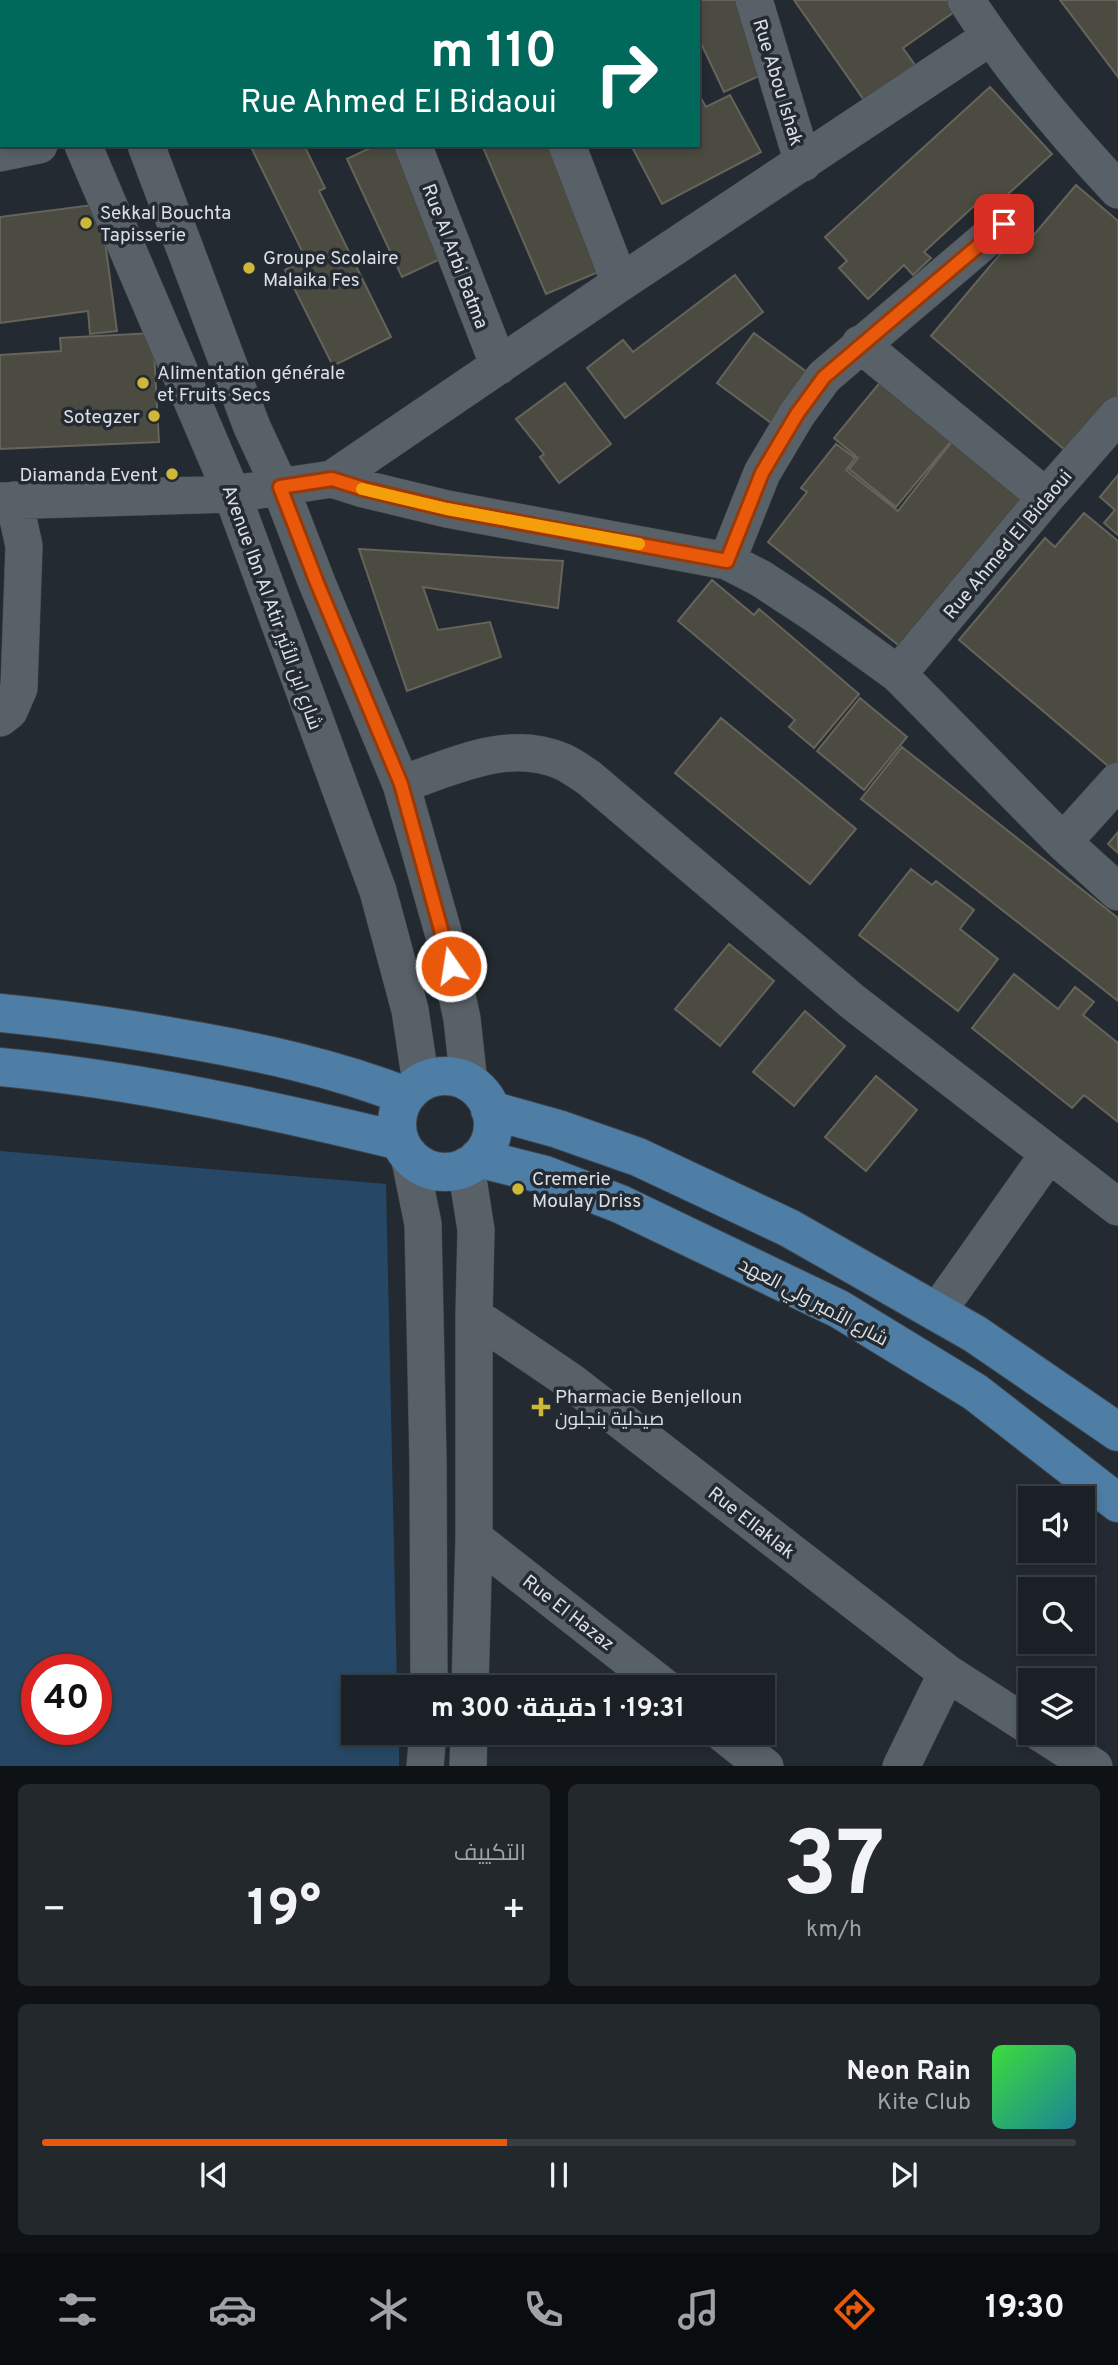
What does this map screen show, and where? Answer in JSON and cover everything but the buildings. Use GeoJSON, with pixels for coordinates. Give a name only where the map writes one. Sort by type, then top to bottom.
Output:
{"type":"FeatureCollection","features":[{"type":"Feature","properties":{"kind":"main road"},"geometry":{"type":"LineString","coordinates":[[0,1013],[91,1023],[261,1052],[369,1082],[413,1090]]}},
{"type":"Feature","properties":{"kind":"main road"},"geometry":{"type":"LineString","coordinates":[[0,1067],[74,1074],[254,1107],[405,1148]]}},
{"type":"Feature","properties":{"kind":"main road"},"geometry":{"type":"LineString","coordinates":[[480,1096],[492,1127],[490,1138],[472,1162],[450,1171],[433,1170],[422,1166],[405,1148],[397,1115],[413,1090],[433,1077],[447,1076],[480,1096],[558,1129],[638,1157],[789,1228],[975,1334],[1118,1432]]}},
{"type":"Feature","properties":{"kind":"main road","name":"شارع الأمير ولي العهد"},"geometry":{"type":"LineString","coordinates":[[472,1162],[545,1175],[620,1204],[839,1309],[975,1392],[1118,1503]]}},
{"type":"Feature","properties":{"kind":"street","name":"Rue Abou Ishak"},"geometry":{"type":"LineString","coordinates":[[754,0],[803,163]]}},
{"type":"Feature","properties":{"kind":"street"},"geometry":{"type":"LineString","coordinates":[[966,0],[990,37],[1083,153],[1118,190]]}},
{"type":"Feature","properties":{"kind":"street"},"geometry":{"type":"LineString","coordinates":[[0,718],[9,711],[19,688],[24,546],[7,501],[232,494],[332,479],[620,283],[990,37]]}},
{"type":"Feature","properties":{"kind":"street"},"geometry":{"type":"LineString","coordinates":[[0,153],[29,147]]}},
{"type":"Feature","properties":{"kind":"street","name":"Avenue Ibn Al Atir شارع ابن الأثير"},"geometry":{"type":"LineString","coordinates":[[84,147],[232,494],[378,891],[410,1010],[413,1090]]}},
{"type":"Feature","properties":{"kind":"street"},"geometry":{"type":"LineString","coordinates":[[147,147],[252,427],[280,487],[321,595],[401,784],[445,939],[480,1096]]}},
{"type":"Feature","properties":{"kind":"street","name":"Rue Al Arbi Batma"},"geometry":{"type":"LineString","coordinates":[[414,147],[499,366]]}},
{"type":"Feature","properties":{"kind":"street"},"geometry":{"type":"LineString","coordinates":[[568,147],[620,283]]}},
{"type":"Feature","properties":{"kind":"street"},"geometry":{"type":"LineString","coordinates":[[727,561],[762,473],[797,414],[824,377],[1004,224]]}},
{"type":"Feature","properties":{"kind":"street"},"geometry":{"type":"LineString","coordinates":[[860,344],[1046,497]]}},
{"type":"Feature","properties":{"kind":"street","name":"Rue Ahmed El Bidaoui"},"geometry":{"type":"LineString","coordinates":[[898,674],[1118,415]]}},
{"type":"Feature","properties":{"kind":"street"},"geometry":{"type":"LineString","coordinates":[[332,479],[447,509],[727,561],[760,578],[898,674],[1063,842],[1118,892]]}},
{"type":"Feature","properties":{"kind":"street"},"geometry":{"type":"LineString","coordinates":[[401,784],[490,755],[529,752],[561,761],[589,778],[853,1002],[1118,1208]]}},
{"type":"Feature","properties":{"kind":"street"},"geometry":{"type":"LineString","coordinates":[[1063,842],[1118,781]]}},
{"type":"Feature","properties":{"kind":"street"},"geometry":{"type":"LineString","coordinates":[[405,1148],[423,1224],[429,1675]]}},
{"type":"Feature","properties":{"kind":"street"},"geometry":{"type":"LineString","coordinates":[[937,1312],[1048,1155]]}},
{"type":"Feature","properties":{"kind":"street"},"geometry":{"type":"LineString","coordinates":[[470,1675],[476,1230],[472,1162]]}},
{"type":"Feature","properties":{"kind":"street","name":"Rue Ellaklak"},"geometry":{"type":"LineString","coordinates":[[474,1316],[570,1381],[947,1673],[1018,1719]]}},
{"type":"Feature","properties":{"kind":"street","name":"Rue El Hazaz"},"geometry":{"type":"LineString","coordinates":[[474,1538],[649,1675]]}},
{"type":"Feature","properties":{"kind":"street"},"geometry":{"type":"LineString","coordinates":[[901,1766],[947,1673]]}},
{"type":"Feature","properties":{"kind":"street"},"geometry":{"type":"LineString","coordinates":[[425,1766],[427,1745]]}},
{"type":"Feature","properties":{"kind":"street"},"geometry":{"type":"LineString","coordinates":[[468,1766],[469,1745]]}},
{"type":"Feature","properties":{"kind":"street"},"geometry":{"type":"LineString","coordinates":[[738,1745],[765,1766]]}},
{"type":"Feature","properties":{"kind":"street"},"geometry":{"type":"LineString","coordinates":[[1060,1745],[1094,1766]]}},
{"type":"Feature","properties":{"kind":"shaded area"},"geometry":{"type":"Polygon","coordinates":[[[0,1151],[386,1184],[397,1675],[341,1675],[341,1745],[399,1745],[399,1766],[0,1766],[0,1151]]]}},
{"type":"Feature","properties":{"kind":"slow traffic"},"geometry":{"type":"LineString","coordinates":[[362,489],[447,509],[639,544]]}},
{"type":"Feature","properties":{"kind":"place","name":"Sekkal Bouchta Tapisserie"},"geometry":{"type":"Point","coordinates":[86,223]}},
{"type":"Feature","properties":{"kind":"place","name":"Groupe Scolaire Malaika Fes"},"geometry":{"type":"Point","coordinates":[249,268]}},
{"type":"Feature","properties":{"kind":"place","name":"Alimentation générale et Fruits Secs"},"geometry":{"type":"Point","coordinates":[143,383]}},
{"type":"Feature","properties":{"kind":"place","name":"Sotegzer"},"geometry":{"type":"Point","coordinates":[154,416]}},
{"type":"Feature","properties":{"kind":"place","name":"Diamanda Event"},"geometry":{"type":"Point","coordinates":[172,474]}},
{"type":"Feature","properties":{"kind":"place","name":"Cremerie Moulay Driss"},"geometry":{"type":"Point","coordinates":[518,1189]}},
{"type":"Feature","properties":{"kind":"place","name":"Pharmacie Benjelloun صيدلية بنجلون"},"geometry":{"type":"Point","coordinates":[541,1407]}},
{"type":"Feature","properties":{"kind":"route"},"geometry":{"type":"LineString","coordinates":[[451,966],[401,784],[280,487],[332,479],[447,509],[727,561],[762,473],[797,414],[824,377],[1004,224]]}}]}
